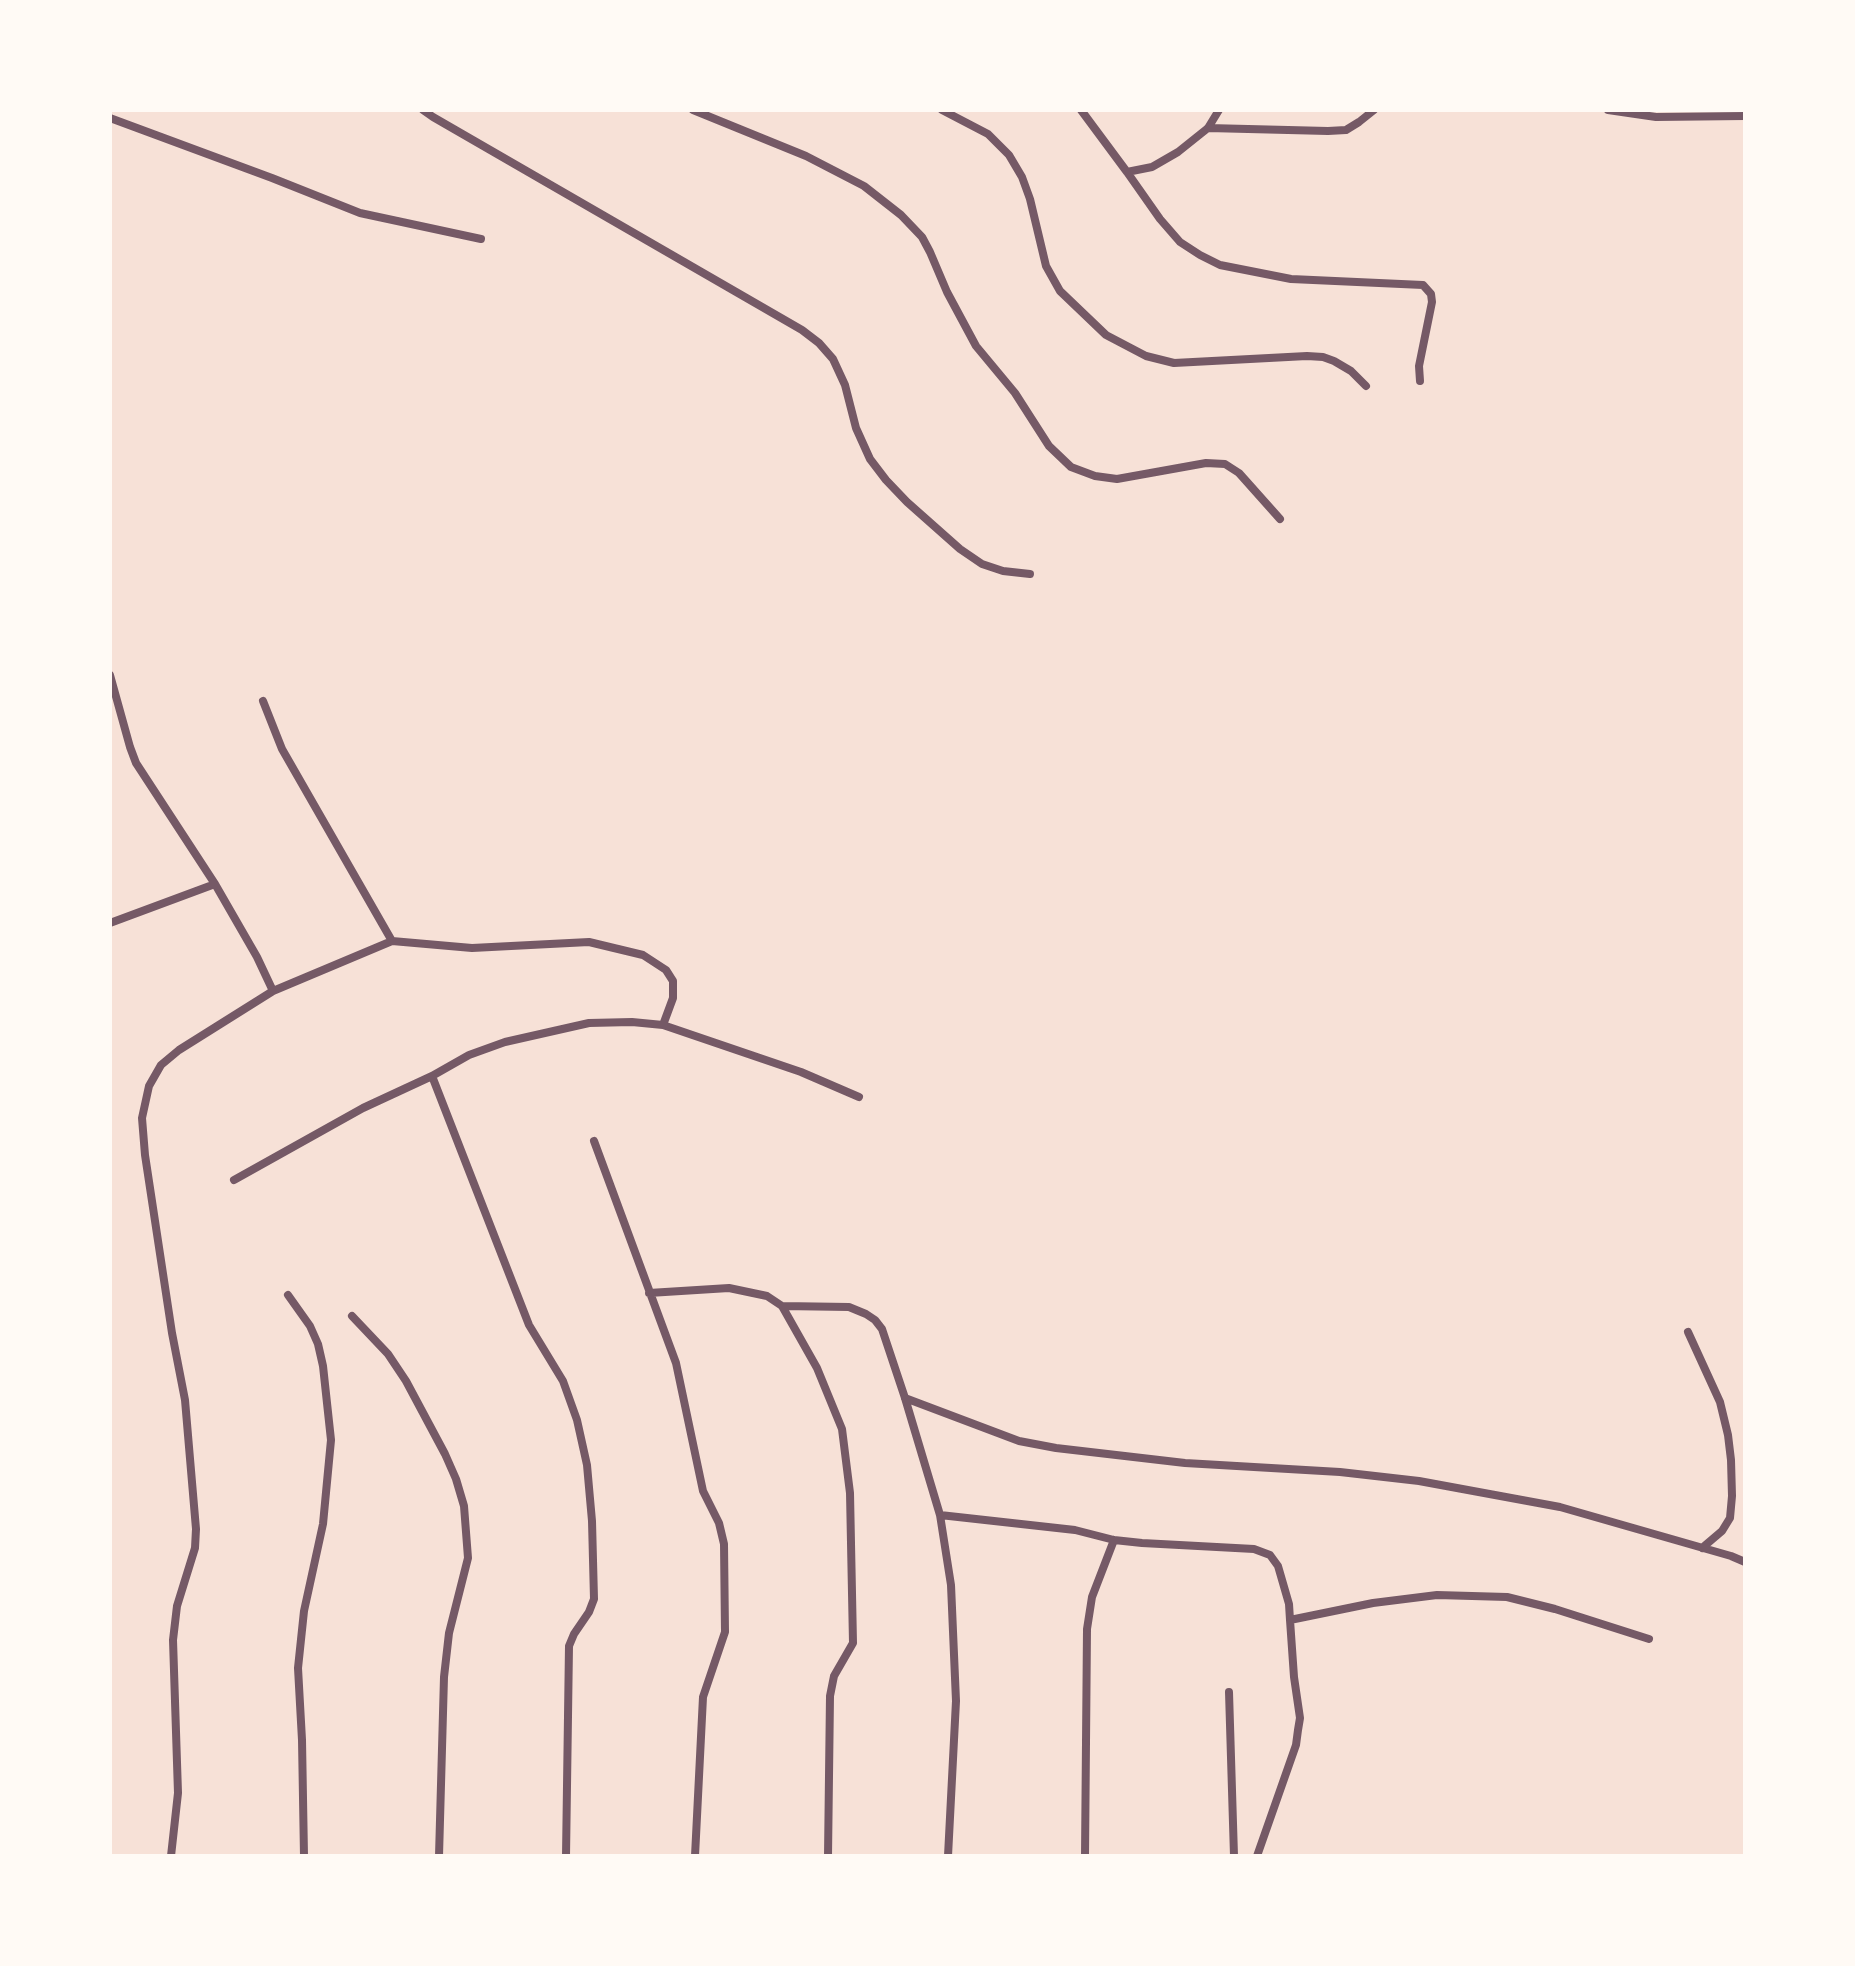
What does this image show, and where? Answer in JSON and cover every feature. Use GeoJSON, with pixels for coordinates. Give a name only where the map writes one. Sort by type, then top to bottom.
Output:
{"type":"FeatureCollection","features":[{"type":"Feature","properties":{"kind":"street"},"geometry":{"type":"LineString","coordinates":[[423,110],[810,336],[833,359],[845,385],[865,449],[886,480],[960,549],[982,564],[1003,571],[1030,574]]}},
{"type":"Feature","properties":{"kind":"street"},"geometry":{"type":"LineString","coordinates":[[693,110],[806,156],[864,186],[901,215],[922,237],[976,346],[1015,393],[1049,446],[1071,467],[1095,476],[1117,479],[1206,463],[1225,464],[1239,473],[1280,519]]}},
{"type":"Feature","properties":{"kind":"street"},"geometry":{"type":"LineString","coordinates":[[942,110],[988,134],[1009,155],[1030,199],[1046,266],[1060,291],[1106,335],[1146,356],[1174,363],[1323,357],[1351,371],[1366,386]]}},
{"type":"Feature","properties":{"kind":"street"},"geometry":{"type":"LineString","coordinates":[[1081,110],[1160,219],[1180,242],[1200,255],[1220,265],[1291,279],[1423,285],[1431,294],[1432,302],[1419,366],[1420,381]]}},
{"type":"Feature","properties":{"kind":"street"},"geometry":{"type":"LineString","coordinates":[[1127,172],[1152,167],[1178,152],[1208,128],[1219,110]]}},
{"type":"Feature","properties":{"kind":"street"},"geometry":{"type":"LineString","coordinates":[[1208,128],[1346,130],[1374,110]]}},
{"type":"Feature","properties":{"kind":"street"},"geometry":{"type":"LineString","coordinates":[[1608,110],[1656,117],[1745,116]]}},
{"type":"Feature","properties":{"kind":"street"},"geometry":{"type":"LineString","coordinates":[[110,118],[360,213],[481,239]]}},
{"type":"Feature","properties":{"kind":"street"},"geometry":{"type":"LineString","coordinates":[[110,675],[136,763],[215,884],[273,991]]}},
{"type":"Feature","properties":{"kind":"street"},"geometry":{"type":"LineString","coordinates":[[263,701],[282,749],[392,941]]}},
{"type":"Feature","properties":{"kind":"street"},"geometry":{"type":"LineString","coordinates":[[110,923],[215,884]]}},
{"type":"Feature","properties":{"kind":"street"},"geometry":{"type":"LineString","coordinates":[[171,1856],[178,1793],[173,1640],[177,1606],[195,1548],[196,1529],[185,1400],[147,1170],[142,1118],[149,1086],[161,1065],[179,1050],[273,991],[392,941],[472,948],[589,942],[643,955],[666,970],[673,981],[673,998],[663,1025]]}},
{"type":"Feature","properties":{"kind":"street"},"geometry":{"type":"LineString","coordinates":[[234,1180],[363,1108],[469,1055],[505,1042],[589,1023],[663,1025],[801,1072],[859,1097]]}},
{"type":"Feature","properties":{"kind":"street"},"geometry":{"type":"LineString","coordinates":[[432,1076],[529,1325],[563,1381],[577,1420],[587,1465],[594,1599],[569,1646],[566,1856]]}},
{"type":"Feature","properties":{"kind":"street"},"geometry":{"type":"LineString","coordinates":[[594,1141],[676,1363],[703,1491],[719,1523],[724,1544],[725,1632],[703,1697],[695,1856]]}},
{"type":"Feature","properties":{"kind":"street"},"geometry":{"type":"LineString","coordinates":[[649,1293],[729,1288],[767,1296],[782,1306],[817,1368],[842,1429],[850,1493],[853,1643],[834,1676],[830,1696],[828,1856]]}},
{"type":"Feature","properties":{"kind":"street"},"geometry":{"type":"LineString","coordinates":[[288,1295],[310,1326],[318,1344],[331,1440],[323,1524],[304,1611],[298,1668],[304,1856]]}},
{"type":"Feature","properties":{"kind":"street"},"geometry":{"type":"LineString","coordinates":[[782,1306],[849,1307],[875,1320],[882,1329],[905,1398],[940,1515],[951,1585],[956,1701],[948,1856]]}},
{"type":"Feature","properties":{"kind":"street"},"geometry":{"type":"LineString","coordinates":[[352,1316],[388,1354],[406,1381],[445,1454],[464,1506],[468,1558],[449,1633],[444,1677],[439,1856]]}},
{"type":"Feature","properties":{"kind":"street"},"geometry":{"type":"LineString","coordinates":[[1688,1332],[1720,1402],[1731,1460],[1730,1518],[1722,1531],[1702,1548]]}},
{"type":"Feature","properties":{"kind":"street"},"geometry":{"type":"LineString","coordinates":[[905,1398],[1019,1441],[1185,1463],[1340,1472],[1419,1481],[1560,1507],[1745,1562]]}},
{"type":"Feature","properties":{"kind":"street"},"geometry":{"type":"LineString","coordinates":[[940,1515],[1075,1530],[1114,1540],[1254,1549],[1270,1555],[1278,1566],[1289,1604],[1300,1718],[1296,1745],[1257,1856]]}},
{"type":"Feature","properties":{"kind":"street"},"geometry":{"type":"LineString","coordinates":[[1085,1856],[1087,1629],[1092,1597],[1114,1540]]}},
{"type":"Feature","properties":{"kind":"street"},"geometry":{"type":"LineString","coordinates":[[1290,1620],[1373,1603],[1437,1595],[1507,1597],[1649,1639]]}},
{"type":"Feature","properties":{"kind":"street"},"geometry":{"type":"LineString","coordinates":[[1229,1692],[1234,1856]]}}]}
